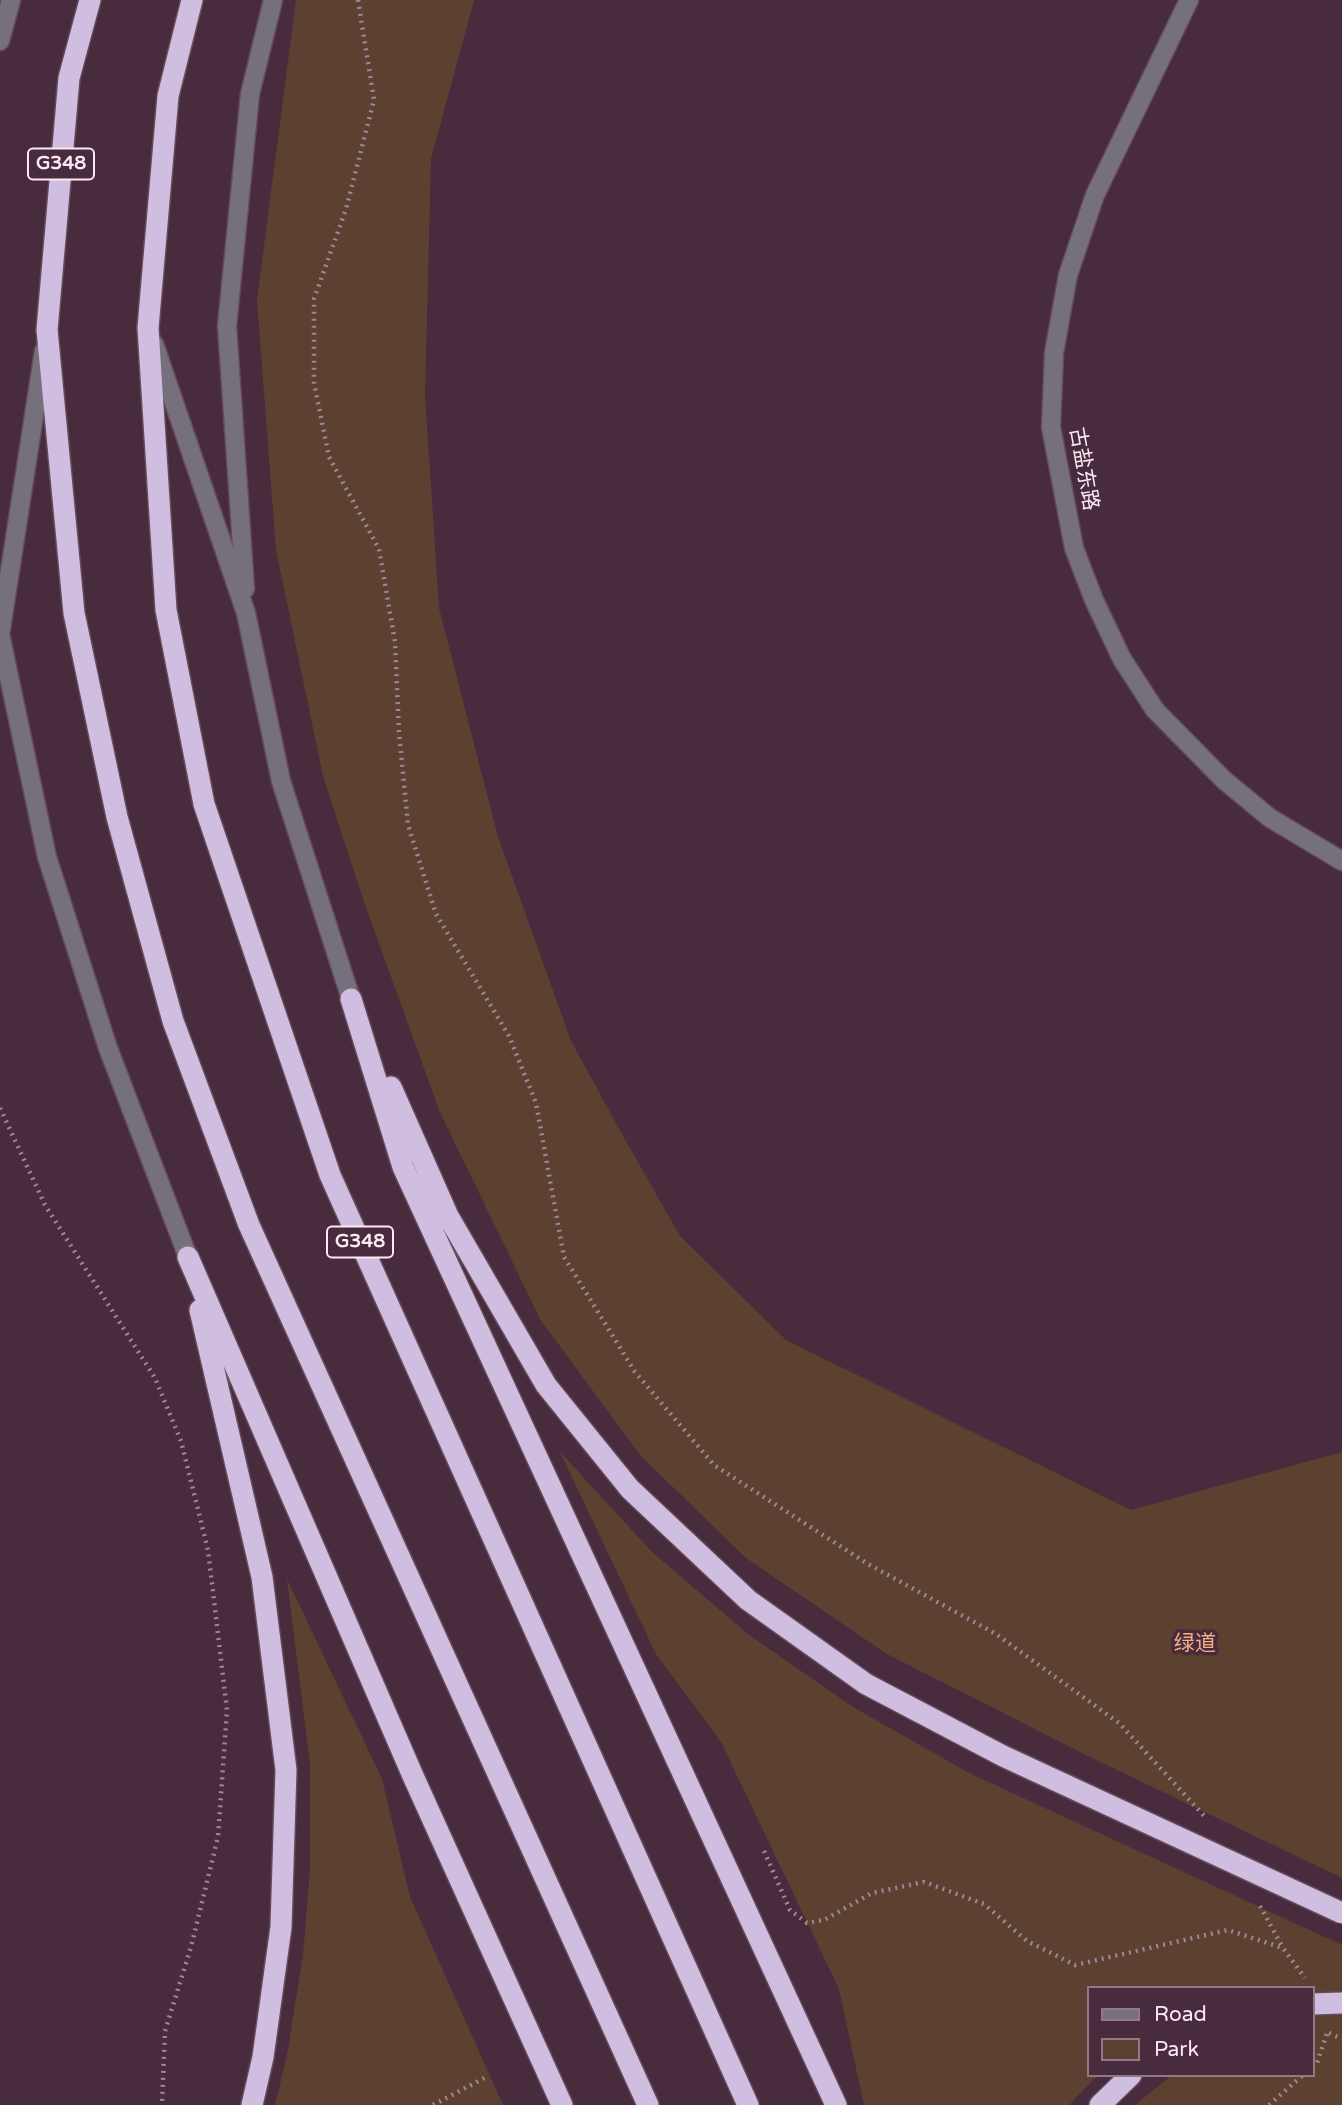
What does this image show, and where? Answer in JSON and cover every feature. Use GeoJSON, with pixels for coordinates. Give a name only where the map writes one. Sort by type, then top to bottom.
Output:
{"type":"FeatureCollection","features":[{"type":"Feature","properties":{"kind":"highway","name":"G348"},"geometry":{"type":"LineString","coordinates":[[90,0],[69,78],[47,330],[74,613],[117,817],[173,1021],[249,1225],[648,2105]]}},
{"type":"Feature","properties":{"kind":"highway","name":"G348"},"geometry":{"type":"LineString","coordinates":[[192,0],[168,96],[148,328],[166,610],[204,804],[263,987],[330,1175],[747,2105]]}},
{"type":"Feature","properties":{"kind":"highway"},"geometry":{"type":"LineString","coordinates":[[351,999],[448,1216],[546,1385],[630,1489],[748,1600],[866,1684],[1003,1756],[1342,1913]]}},
{"type":"Feature","properties":{"kind":"highway"},"geometry":{"type":"LineString","coordinates":[[351,999],[403,1167],[836,2105]]}},
{"type":"Feature","properties":{"kind":"highway"},"geometry":{"type":"LineString","coordinates":[[188,1257],[262,1577],[286,1770],[281,1927],[263,2057],[252,2105]]}},
{"type":"Feature","properties":{"kind":"highway"},"geometry":{"type":"LineString","coordinates":[[188,1257],[408,1764],[562,2105]]}},
{"type":"Feature","properties":{"kind":"highway"},"geometry":{"type":"LineString","coordinates":[[1314,1995],[1342,2003]]}},
{"type":"Feature","properties":{"kind":"highway"},"geometry":{"type":"LineString","coordinates":[[1100,2105],[1129,2077]]}},
{"type":"Feature","properties":{"kind":"street"},"geometry":{"type":"LineString","coordinates":[[0,41],[10,0]]}},
{"type":"Feature","properties":{"kind":"street"},"geometry":{"type":"LineString","coordinates":[[246,613],[227,326],[250,94],[273,0]]}},
{"type":"Feature","properties":{"kind":"street","name":"古盐东路"},"geometry":{"type":"LineString","coordinates":[[1189,0],[1095,195],[1068,275],[1054,353],[1051,427],[1074,548],[1094,600],[1122,659],[1155,710],[1224,780],[1270,818],[1342,861]]}},
{"type":"Feature","properties":{"kind":"street"},"geometry":{"type":"LineString","coordinates":[[148,328],[246,613],[281,781],[351,999]]}},
{"type":"Feature","properties":{"kind":"street"},"geometry":{"type":"LineString","coordinates":[[47,330],[0,635],[47,857],[108,1048],[188,1257]]}},
{"type":"Feature","properties":{"kind":"path"},"geometry":{"type":"LineString","coordinates":[[358,0],[374,100],[346,209],[314,299],[314,383],[329,457],[379,549],[395,642],[399,732],[408,825],[436,914],[509,1036],[536,1103],[564,1257],[635,1372],[714,1465],[868,1564],[996,1634],[1108,1715],[1166,1774],[1210,1825]]}},
{"type":"Feature","properties":{"kind":"path"},"geometry":{"type":"LineString","coordinates":[[0,1108],[45,1205],[155,1378],[181,1441],[208,1550],[227,1710],[218,1837],[191,1947],[165,2031],[162,2105]]}},
{"type":"Feature","properties":{"kind":"path"},"geometry":{"type":"LineString","coordinates":[[764,1851],[790,1910],[807,1923],[824,1920],[872,1893],[924,1882],[984,1904],[1027,1941],[1075,1965],[1228,1930],[1283,1948]]}},
{"type":"Feature","properties":{"kind":"path"},"geometry":{"type":"LineString","coordinates":[[1258,1903],[1306,1986]]}},
{"type":"Feature","properties":{"kind":"path"},"geometry":{"type":"LineString","coordinates":[[1329,2033],[1342,2039]]}},
{"type":"Feature","properties":{"kind":"path"},"geometry":{"type":"LineString","coordinates":[[433,2105],[488,2076]]}},
{"type":"Feature","properties":{"kind":"path"},"geometry":{"type":"LineString","coordinates":[[1269,2105],[1301,2077]]}},
{"type":"Feature","properties":{"kind":"green space","name":"绿道"},"geometry":{"type":"Polygon","coordinates":[[[296,0],[474,0],[431,159],[425,395],[439,608],[498,837],[571,1041],[623,1136],[680,1236],[786,1340],[1131,1510],[1342,1452],[1342,1878],[1086,1755],[887,1654],[746,1558],[640,1455],[540,1319],[439,1110],[363,899],[323,776],[276,550],[257,300],[296,0]]]}},
{"type":"Feature","properties":{"kind":"green space"},"geometry":{"type":"Polygon","coordinates":[[[560,1452],[652,1552],[749,1635],[853,1707],[969,1773],[1342,1945],[1342,2105],[1135,2105],[1170,2077],[1314,2077],[1314,1986],[1086,1986],[1086,2077],[1096,2077],[1069,2105],[864,2105],[839,1989],[721,1742],[656,1654],[560,1452]]]}},
{"type":"Feature","properties":{"kind":"green space"},"geometry":{"type":"Polygon","coordinates":[[[287,1579],[382,1779],[410,1897],[503,2105],[275,2105],[287,2055],[303,1955],[310,1870],[310,1764],[287,1579]]]}}]}
